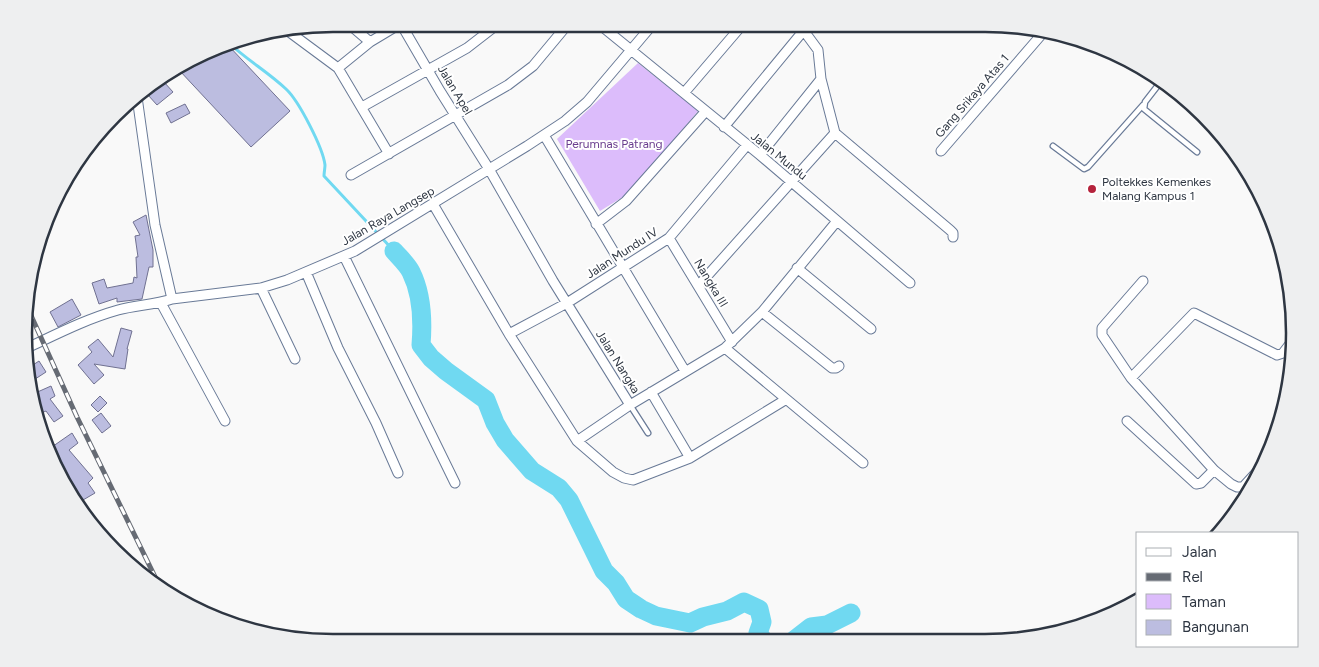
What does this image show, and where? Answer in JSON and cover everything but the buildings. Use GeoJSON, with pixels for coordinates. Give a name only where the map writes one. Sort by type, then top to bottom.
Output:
{"type":"FeatureCollection","features":[{"type":"Feature","properties":{"kind":"street"},"geometry":{"type":"LineString","coordinates":[[358,32],[370,42]]}},
{"type":"Feature","properties":{"kind":"street"},"geometry":{"type":"LineString","coordinates":[[338,68],[370,42],[387,32]]}},
{"type":"Feature","properties":{"kind":"street","name":"Jalan Apel"},"geometry":{"type":"LineString","coordinates":[[406,32],[489,169]]}},
{"type":"Feature","properties":{"kind":"street"},"geometry":{"type":"LineString","coordinates":[[362,107],[467,48],[488,32]]}},
{"type":"Feature","properties":{"kind":"street"},"geometry":{"type":"LineString","coordinates":[[352,175],[508,85],[533,66],[561,32]]}},
{"type":"Feature","properties":{"kind":"street","name":"Jalan Mundu"},"geometry":{"type":"LineString","coordinates":[[609,32],[746,146],[760,155],[910,283]]}},
{"type":"Feature","properties":{"kind":"street","name":"Jalan Raya Langsep"},"geometry":{"type":"LineString","coordinates":[[33,345],[91,318],[121,309],[161,303],[172,299],[261,288],[287,280],[362,247],[565,121],[587,102],[646,32]]}},
{"type":"Feature","properties":{"kind":"street"},"geometry":{"type":"LineString","coordinates":[[684,93],[736,32]]}},
{"type":"Feature","properties":{"kind":"street"},"geometry":{"type":"LineString","coordinates":[[724,127],[803,32]]}},
{"type":"Feature","properties":{"kind":"street"},"geometry":{"type":"LineString","coordinates":[[809,32],[817,48],[821,79],[835,133],[950,230],[953,233],[953,237]]}},
{"type":"Feature","properties":{"kind":"street"},"geometry":{"type":"LineString","coordinates":[[294,35],[338,68],[389,154]]}},
{"type":"Feature","properties":{"kind":"street","name":"Gang Srikaya Atas 1"},"geometry":{"type":"LineString","coordinates":[[941,151],[1039,37]]}},
{"type":"Feature","properties":{"kind":"street"},"geometry":{"type":"LineString","coordinates":[[760,155],[821,79]]}},
{"type":"Feature","properties":{"kind":"street"},"geometry":{"type":"LineString","coordinates":[[138,104],[155,225],[172,299]]}},
{"type":"Feature","properties":{"kind":"street"},"geometry":{"type":"LineString","coordinates":[[596,224],[626,201],[705,112]]}},
{"type":"Feature","properties":{"kind":"street"},"geometry":{"type":"LineString","coordinates":[[699,285],[790,181],[835,133]]}},
{"type":"Feature","properties":{"kind":"street"},"geometry":{"type":"LineString","coordinates":[[544,135],[685,371]]}},
{"type":"Feature","properties":{"kind":"street","name":"Jalan Mundu IV"},"geometry":{"type":"LineString","coordinates":[[509,334],[567,303],[669,238],[746,146]]}},
{"type":"Feature","properties":{"kind":"street","name":"Jalan Nangka"},"geometry":{"type":"LineString","coordinates":[[489,169],[525,235],[630,405],[732,342],[762,312],[837,221]]}},
{"type":"Feature","properties":{"kind":"street"},"geometry":{"type":"LineString","coordinates":[[432,204],[509,334],[577,441],[613,472],[633,480],[690,458],[785,400]]}},
{"type":"Feature","properties":{"kind":"street","name":"Nangka III"},"geometry":{"type":"LineString","coordinates":[[669,238],[732,342]]}},
{"type":"Feature","properties":{"kind":"street"},"geometry":{"type":"LineString","coordinates":[[344,256],[455,483]]}},
{"type":"Feature","properties":{"kind":"street"},"geometry":{"type":"LineString","coordinates":[[797,268],[871,329]]}},
{"type":"Feature","properties":{"kind":"street"},"geometry":{"type":"LineString","coordinates":[[306,272],[338,348],[376,423],[398,473]]}},
{"type":"Feature","properties":{"kind":"street"},"geometry":{"type":"LineString","coordinates":[[1143,281],[1102,328],[1102,335],[1131,378],[1214,470],[1237,487],[1243,487],[1246,483]]}},
{"type":"Feature","properties":{"kind":"street"},"geometry":{"type":"LineString","coordinates":[[261,288],[295,359]]}},
{"type":"Feature","properties":{"kind":"street"},"geometry":{"type":"LineString","coordinates":[[161,303],[225,421]]}},
{"type":"Feature","properties":{"kind":"street"},"geometry":{"type":"LineString","coordinates":[[762,312],[832,368],[839,366]]}},
{"type":"Feature","properties":{"kind":"street"},"geometry":{"type":"LineString","coordinates":[[1131,378],[1194,313],[1277,355],[1283,353],[1286,349]]}},
{"type":"Feature","properties":{"kind":"street"},"geometry":{"type":"LineString","coordinates":[[724,348],[863,463]]}},
{"type":"Feature","properties":{"kind":"street"},"geometry":{"type":"LineString","coordinates":[[651,392],[690,458]]}},
{"type":"Feature","properties":{"kind":"street"},"geometry":{"type":"LineString","coordinates":[[577,441],[630,405]]}},
{"type":"Feature","properties":{"kind":"street"},"geometry":{"type":"LineString","coordinates":[[1127,422],[1196,484],[1201,483],[1214,470]]}},
{"type":"Feature","properties":{"kind":"lane"},"geometry":{"type":"LineString","coordinates":[[1053,146],[1084,169],[1088,167],[1157,86]]}},
{"type":"Feature","properties":{"kind":"lane"},"geometry":{"type":"LineString","coordinates":[[1143,105],[1144,109],[1197,152]]}},
{"type":"Feature","properties":{"kind":"lane"},"geometry":{"type":"LineString","coordinates":[[630,405],[648,432]]}},
{"type":"Feature","properties":{"kind":"green space","name":"Perumnas Patrang"},"geometry":{"type":"Polygon","coordinates":[[[638,63],[698,111],[631,192],[600,211],[557,139],[638,63]]]}},
{"type":"Feature","properties":{"kind":"waterway"},"geometry":{"type":"LineString","coordinates":[[235,49],[279,83],[291,95],[304,114],[320,148],[325,165],[324,176],[394,251]]}},
{"type":"Feature","properties":{"kind":"waterway"},"geometry":{"type":"LineString","coordinates":[[394,251],[405,263],[415,280],[420,298],[422,317],[421,345],[431,358],[446,371],[486,400],[495,423],[505,440],[532,471],[559,488],[569,500],[604,571],[616,583],[626,599],[656,616],[690,623],[703,617],[727,611],[744,602],[759,609],[762,622],[759,634]]}},
{"type":"Feature","properties":{"kind":"waterway"},"geometry":{"type":"LineString","coordinates":[[802,634],[811,627],[827,625],[851,613]]}},
{"type":"Feature","properties":{"kind":"railway"},"geometry":{"type":"LineString","coordinates":[[33,319],[77,417],[154,575]]}},
{"type":"Feature","properties":{"kind":"place","name":"Poltekkes Kemenkes Malang Kampus 1"},"geometry":{"type":"Point","coordinates":[1092,189]}}]}
